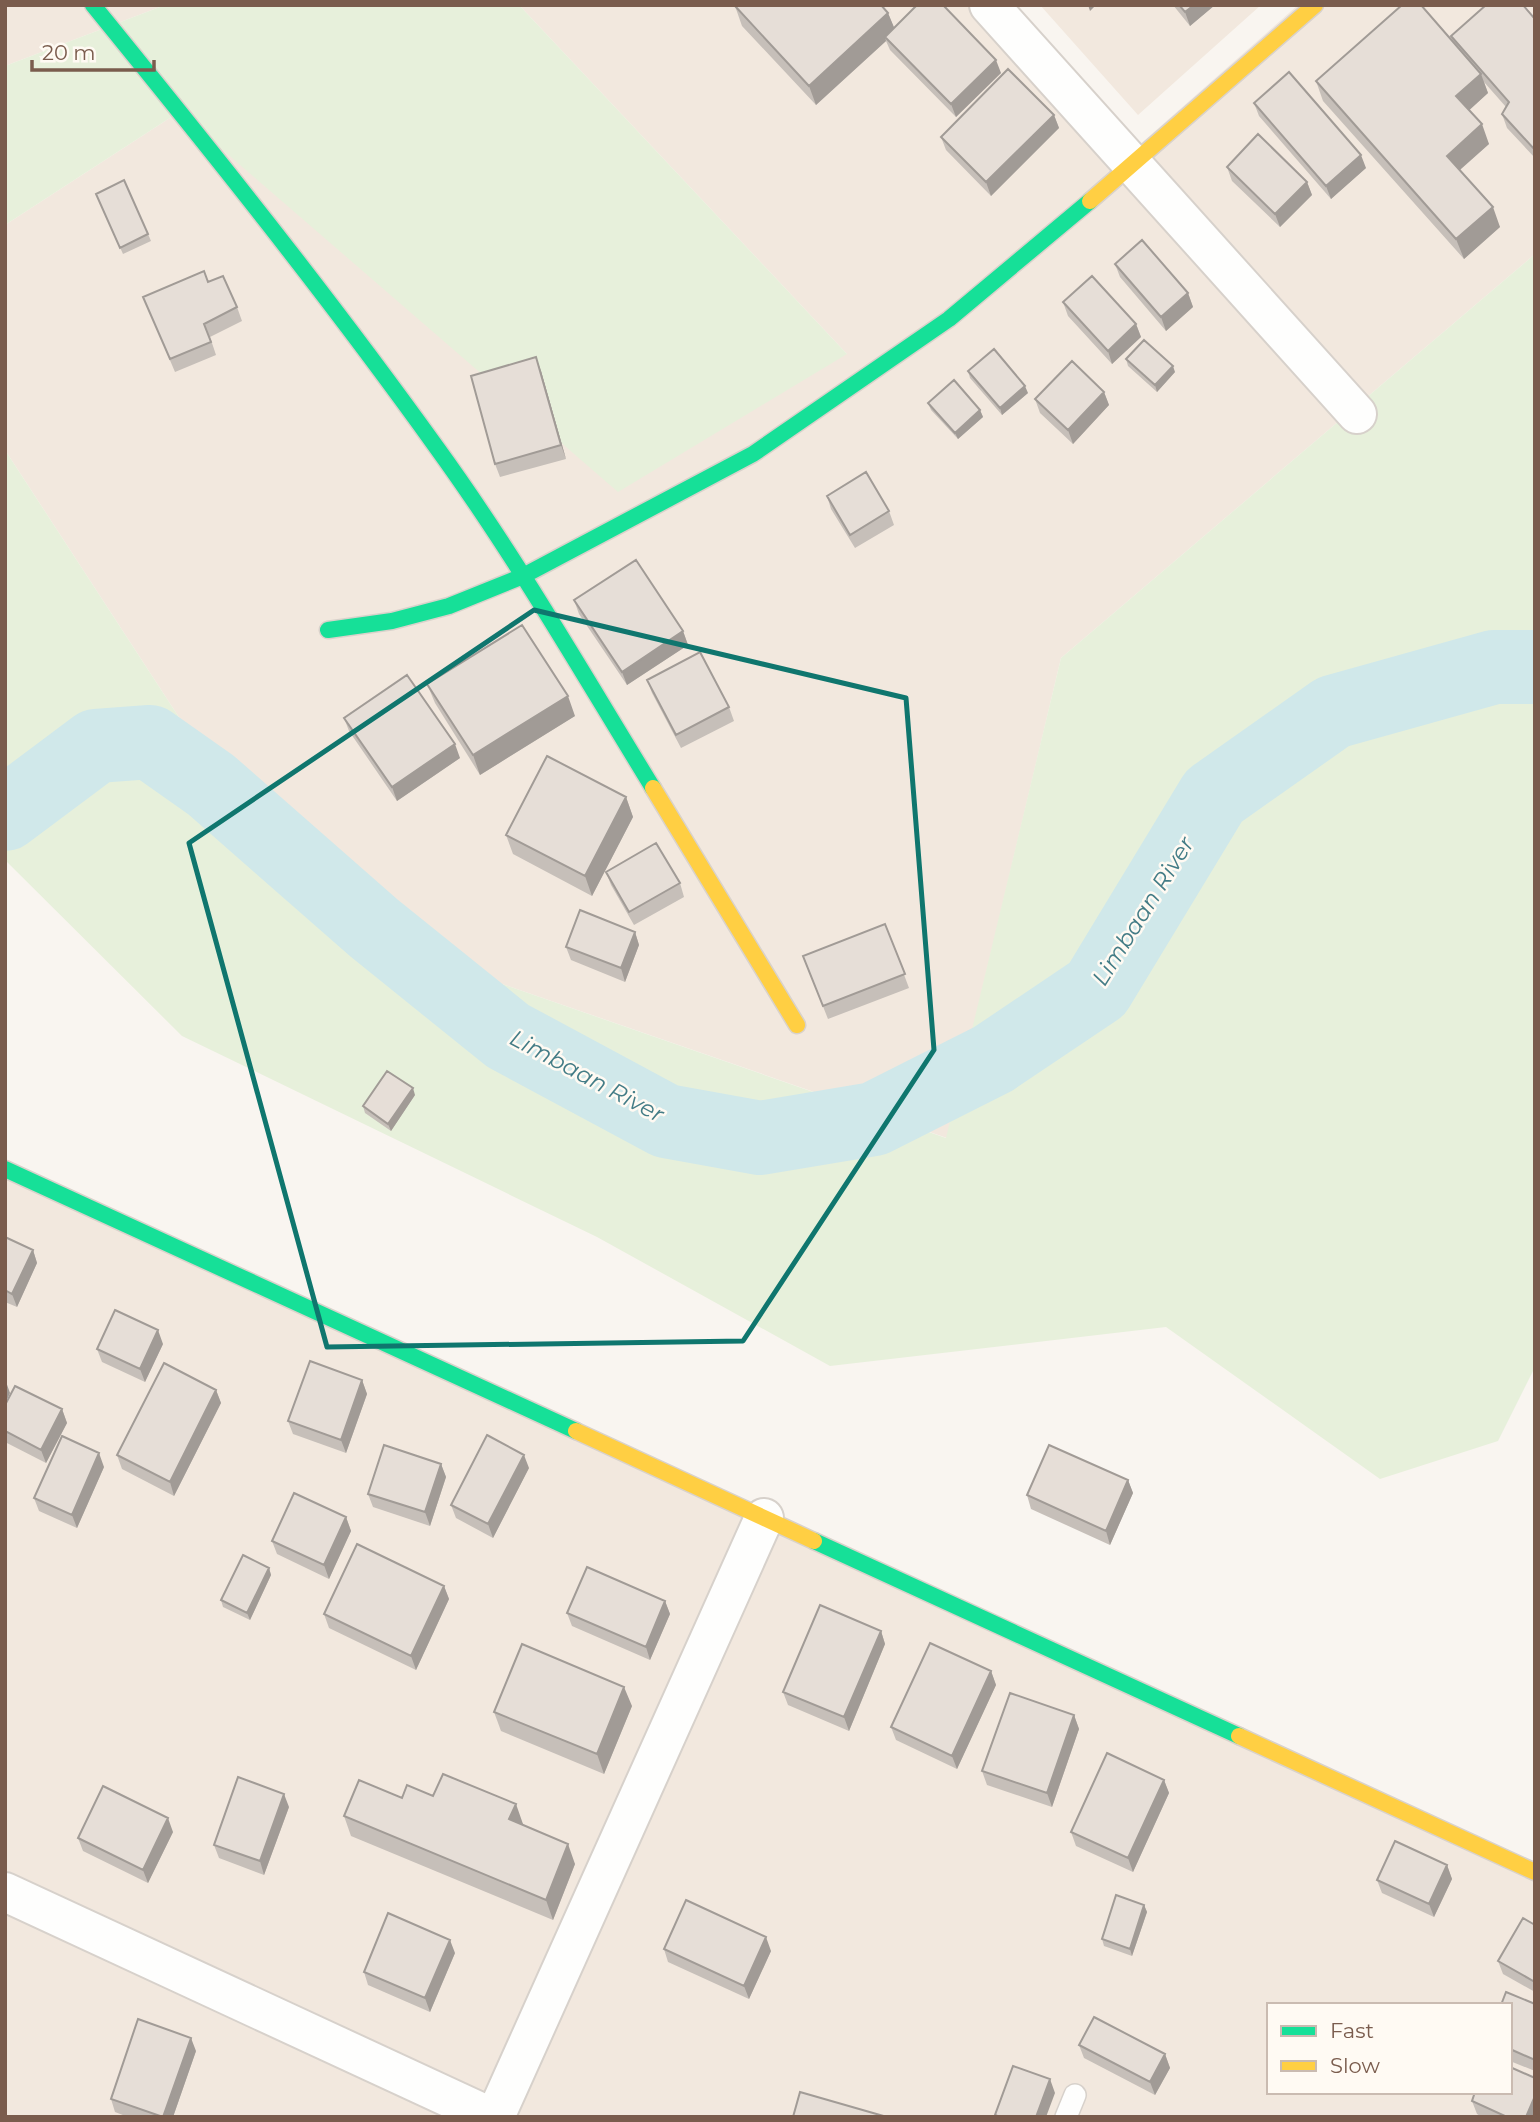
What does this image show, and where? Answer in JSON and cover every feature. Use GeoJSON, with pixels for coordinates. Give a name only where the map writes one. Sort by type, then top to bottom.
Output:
{"type":"FeatureCollection","features":[{"type":"Feature","properties":{"kind":"street"},"geometry":{"type":"LineString","coordinates":[[93,5],[228,170],[438,449],[523,576],[797,1025]]}},
{"type":"Feature","properties":{"kind":"street"},"geometry":{"type":"LineString","coordinates":[[989,5],[1357,414]]}},
{"type":"Feature","properties":{"kind":"street"},"geometry":{"type":"LineString","coordinates":[[328,630],[392,621],[449,606],[523,576],[752,454],[949,319],[1132,166],[1315,5]]}},
{"type":"Feature","properties":{"kind":"street"},"geometry":{"type":"LineString","coordinates":[[5,1169],[1535,1872]]}},
{"type":"Feature","properties":{"kind":"street"},"geometry":{"type":"LineString","coordinates":[[5,1892],[493,2117],[764,1518]]}},
{"type":"Feature","properties":{"kind":"lane"},"geometry":{"type":"LineString","coordinates":[[1066,2117],[1075,2095]]}},
{"type":"Feature","properties":{"kind":"highlighted area"},"geometry":{"type":"Polygon","coordinates":[[[534,610],[906,698],[934,1050],[743,1341],[327,1347],[189,843],[534,610]]]}},
{"type":"Feature","properties":{"kind":"shaded area"},"geometry":{"type":"Polygon","coordinates":[[[5,5],[165,5],[5,66],[5,5]]]}},
{"type":"Feature","properties":{"kind":"shaded area"},"geometry":{"type":"Polygon","coordinates":[[[519,5],[982,5],[1121,161],[1298,5],[1535,5],[1535,254],[1061,658],[947,1138],[309,917],[5,450],[5,225],[179,112],[847,354],[519,5]]]}},
{"type":"Feature","properties":{"kind":"shaded area"},"geometry":{"type":"Polygon","coordinates":[[[1040,5],[1261,5],[1138,115],[1040,5]]]}},
{"type":"Feature","properties":{"kind":"shaded area"},"geometry":{"type":"Polygon","coordinates":[[[5,1175],[1535,1881],[1535,2117],[5,2117],[5,1175]]]}},
{"type":"Feature","properties":{"kind":"green space"},"geometry":{"type":"Polygon","coordinates":[[[165,5],[519,5],[847,354],[618,492],[179,112],[5,225],[5,66],[165,5]]]}},
{"type":"Feature","properties":{"kind":"green space"},"geometry":{"type":"Polygon","coordinates":[[[1535,254],[1535,1367],[1498,1441],[1380,1479],[1166,1327],[830,1366],[597,1237],[182,1036],[5,860],[5,450],[309,917],[946,1138],[1061,658],[1535,254]]]}},
{"type":"Feature","properties":{"kind":"building"},"geometry":{"type":"Polygon","coordinates":[[[736,5],[881,5],[888,13],[809,86],[736,5]]]}},
{"type":"Feature","properties":{"kind":"building"},"geometry":{"type":"Polygon","coordinates":[[[917,5],[943,5],[996,60],[951,104],[885,37],[917,5]]]}},
{"type":"Feature","properties":{"kind":"building"},"geometry":{"type":"Polygon","coordinates":[[[1179,5],[1194,5],[1185,12],[1179,5]]]}},
{"type":"Feature","properties":{"kind":"building"},"geometry":{"type":"Polygon","coordinates":[[[1402,5],[1421,5],[1481,74],[1456,96],[1482,124],[1447,156],[1493,207],[1456,239],[1316,81],[1402,5]]]}},
{"type":"Feature","properties":{"kind":"building"},"geometry":{"type":"Polygon","coordinates":[[[1486,5],[1523,5],[1535,19],[1535,150],[1502,114],[1509,102],[1451,36],[1486,5]]]}},
{"type":"Feature","properties":{"kind":"building"},"geometry":{"type":"Polygon","coordinates":[[[1008,69],[1054,115],[986,182],[941,137],[1008,69]]]}},
{"type":"Feature","properties":{"kind":"building"},"geometry":{"type":"Polygon","coordinates":[[[1289,72],[1361,155],[1326,186],[1254,103],[1289,72]]]}},
{"type":"Feature","properties":{"kind":"building"},"geometry":{"type":"Polygon","coordinates":[[[1258,134],[1307,182],[1275,214],[1227,167],[1258,134]]]}},
{"type":"Feature","properties":{"kind":"building"},"geometry":{"type":"Polygon","coordinates":[[[124,180],[148,234],[120,248],[96,194],[124,180]]]}},
{"type":"Feature","properties":{"kind":"building"},"geometry":{"type":"Polygon","coordinates":[[[1142,240],[1188,293],[1161,317],[1115,264],[1142,240]]]}},
{"type":"Feature","properties":{"kind":"building"},"geometry":{"type":"Polygon","coordinates":[[[204,271],[208,282],[223,276],[237,307],[204,324],[211,342],[170,359],[143,297],[204,271]]]}},
{"type":"Feature","properties":{"kind":"building"},"geometry":{"type":"Polygon","coordinates":[[[1092,276],[1136,324],[1108,351],[1063,302],[1092,276]]]}},
{"type":"Feature","properties":{"kind":"building"},"geometry":{"type":"Polygon","coordinates":[[[1144,340],[1173,366],[1155,385],[1126,359],[1144,340]]]}},
{"type":"Feature","properties":{"kind":"building"},"geometry":{"type":"Polygon","coordinates":[[[994,349],[1025,386],[1000,408],[968,371],[994,349]]]}},
{"type":"Feature","properties":{"kind":"building"},"geometry":{"type":"Polygon","coordinates":[[[536,357],[561,445],[495,464],[471,376],[536,357]]]}},
{"type":"Feature","properties":{"kind":"building"},"geometry":{"type":"Polygon","coordinates":[[[1072,361],[1104,392],[1068,430],[1035,399],[1072,361]]]}},
{"type":"Feature","properties":{"kind":"building"},"geometry":{"type":"Polygon","coordinates":[[[954,380],[980,410],[955,433],[928,403],[954,380]]]}},
{"type":"Feature","properties":{"kind":"building"},"geometry":{"type":"Polygon","coordinates":[[[866,472],[889,511],[850,535],[827,496],[866,472]]]}},
{"type":"Feature","properties":{"kind":"building"},"geometry":{"type":"Polygon","coordinates":[[[636,560],[683,631],[622,672],[574,600],[636,560]]]}},
{"type":"Feature","properties":{"kind":"building"},"geometry":{"type":"Polygon","coordinates":[[[522,625],[568,696],[473,755],[427,684],[522,625]]]}},
{"type":"Feature","properties":{"kind":"building"},"geometry":{"type":"Polygon","coordinates":[[[700,652],[729,707],[676,735],[647,680],[700,652]]]}},
{"type":"Feature","properties":{"kind":"building"},"geometry":{"type":"Polygon","coordinates":[[[407,675],[455,744],[392,787],[344,718],[407,675]]]}},
{"type":"Feature","properties":{"kind":"building"},"geometry":{"type":"Polygon","coordinates":[[[547,756],[626,797],[585,876],[506,835],[547,756]]]}},
{"type":"Feature","properties":{"kind":"building"},"geometry":{"type":"Polygon","coordinates":[[[656,843],[680,883],[629,912],[606,872],[656,843]]]}},
{"type":"Feature","properties":{"kind":"building"},"geometry":{"type":"Polygon","coordinates":[[[580,910],[635,932],[621,968],[566,947],[580,910]]]}},
{"type":"Feature","properties":{"kind":"building"},"geometry":{"type":"Polygon","coordinates":[[[885,924],[905,974],[823,1006],[803,956],[885,924]]]}},
{"type":"Feature","properties":{"kind":"building"},"geometry":{"type":"Polygon","coordinates":[[[387,1071],[413,1088],[388,1124],[363,1106],[387,1071]]]}},
{"type":"Feature","properties":{"kind":"building"},"geometry":{"type":"Polygon","coordinates":[[[5,1237],[33,1250],[12,1294],[5,1290],[5,1237]]]}},
{"type":"Feature","properties":{"kind":"building"},"geometry":{"type":"Polygon","coordinates":[[[115,1310],[158,1330],[140,1369],[97,1349],[115,1310]]]}},
{"type":"Feature","properties":{"kind":"building"},"geometry":{"type":"Polygon","coordinates":[[[310,1361],[362,1380],[341,1440],[288,1421],[310,1361]]]}},
{"type":"Feature","properties":{"kind":"building"},"geometry":{"type":"Polygon","coordinates":[[[164,1363],[216,1390],[170,1482],[117,1455],[164,1363]]]}},
{"type":"Feature","properties":{"kind":"building"},"geometry":{"type":"Polygon","coordinates":[[[15,1386],[62,1409],[41,1450],[5,1431],[5,1405],[15,1386]]]}},
{"type":"Feature","properties":{"kind":"building"},"geometry":{"type":"Polygon","coordinates":[[[487,1435],[524,1455],[488,1524],[451,1505],[487,1435]]]}},
{"type":"Feature","properties":{"kind":"building"},"geometry":{"type":"Polygon","coordinates":[[[62,1436],[99,1453],[72,1515],[34,1498],[62,1436]]]}},
{"type":"Feature","properties":{"kind":"building"},"geometry":{"type":"Polygon","coordinates":[[[384,1445],[441,1464],[425,1512],[368,1494],[384,1445]]]}},
{"type":"Feature","properties":{"kind":"building"},"geometry":{"type":"Polygon","coordinates":[[[1049,1445],[1128,1480],[1106,1531],[1027,1495],[1049,1445]]]}},
{"type":"Feature","properties":{"kind":"building"},"geometry":{"type":"Polygon","coordinates":[[[294,1493],[346,1517],[324,1565],[272,1541],[294,1493]]]}},
{"type":"Feature","properties":{"kind":"building"},"geometry":{"type":"Polygon","coordinates":[[[357,1544],[444,1586],[411,1656],[324,1614],[357,1544]]]}},
{"type":"Feature","properties":{"kind":"building"},"geometry":{"type":"Polygon","coordinates":[[[243,1555],[269,1568],[247,1613],[221,1600],[243,1555]]]}},
{"type":"Feature","properties":{"kind":"building"},"geometry":{"type":"Polygon","coordinates":[[[587,1567],[665,1601],[646,1647],[567,1613],[587,1567]]]}},
{"type":"Feature","properties":{"kind":"building"},"geometry":{"type":"Polygon","coordinates":[[[820,1605],[881,1631],[844,1717],[783,1692],[820,1605]]]}},
{"type":"Feature","properties":{"kind":"building"},"geometry":{"type":"Polygon","coordinates":[[[930,1643],[991,1671],[952,1756],[891,1727],[930,1643]]]}},
{"type":"Feature","properties":{"kind":"building"},"geometry":{"type":"Polygon","coordinates":[[[522,1644],[624,1687],[597,1754],[494,1712],[522,1644]]]}},
{"type":"Feature","properties":{"kind":"building"},"geometry":{"type":"Polygon","coordinates":[[[1010,1693],[1074,1715],[1047,1793],[982,1771],[1010,1693]]]}},
{"type":"Feature","properties":{"kind":"building"},"geometry":{"type":"Polygon","coordinates":[[[1107,1753],[1164,1780],[1128,1858],[1071,1832],[1107,1753]]]}},
{"type":"Feature","properties":{"kind":"building"},"geometry":{"type":"Polygon","coordinates":[[[443,1774],[516,1804],[509,1819],[568,1844],[546,1900],[344,1816],[359,1780],[402,1798],[407,1785],[433,1796],[443,1774]]]}},
{"type":"Feature","properties":{"kind":"building"},"geometry":{"type":"Polygon","coordinates":[[[238,1777],[284,1794],[260,1861],[214,1845],[238,1777]]]}},
{"type":"Feature","properties":{"kind":"building"},"geometry":{"type":"Polygon","coordinates":[[[103,1786],[168,1818],[143,1870],[78,1838],[103,1786]]]}},
{"type":"Feature","properties":{"kind":"building"},"geometry":{"type":"Polygon","coordinates":[[[1395,1841],[1447,1865],[1429,1904],[1377,1880],[1395,1841]]]}},
{"type":"Feature","properties":{"kind":"building"},"geometry":{"type":"Polygon","coordinates":[[[1116,1895],[1144,1905],[1130,1949],[1102,1939],[1116,1895]]]}},
{"type":"Feature","properties":{"kind":"building"},"geometry":{"type":"Polygon","coordinates":[[[686,1900],[766,1937],[744,1986],[664,1949],[686,1900]]]}},
{"type":"Feature","properties":{"kind":"building"},"geometry":{"type":"Polygon","coordinates":[[[388,1913],[450,1940],[425,1998],[364,1972],[388,1913]]]}},
{"type":"Feature","properties":{"kind":"building"},"geometry":{"type":"Polygon","coordinates":[[[1523,1918],[1535,1925],[1535,1982],[1498,1961],[1523,1918]]]}},
{"type":"Feature","properties":{"kind":"building"},"geometry":{"type":"Polygon","coordinates":[[[1506,1992],[1535,2004],[1535,2060],[1512,2050],[1512,2003],[1502,2003],[1506,1992]]]}},
{"type":"Feature","properties":{"kind":"building"},"geometry":{"type":"Polygon","coordinates":[[[1094,2017],[1165,2054],[1150,2082],[1079,2045],[1094,2017]]]}},
{"type":"Feature","properties":{"kind":"building"},"geometry":{"type":"Polygon","coordinates":[[[138,2019],[191,2038],[163,2117],[111,2099],[138,2019]]]}},
{"type":"Feature","properties":{"kind":"building"},"geometry":{"type":"Polygon","coordinates":[[[1013,2066],[1050,2079],[1036,2117],[995,2115],[1013,2066]]]}},
{"type":"Feature","properties":{"kind":"building"},"geometry":{"type":"Polygon","coordinates":[[[1512,2068],[1535,2078],[1535,2096],[1526,2117],[1507,2117],[1472,2101],[1474,2094],[1512,2094],[1512,2068]]]}},
{"type":"Feature","properties":{"kind":"building"},"geometry":{"type":"Polygon","coordinates":[[[800,2092],[887,2117],[793,2117],[800,2092]]]}},
{"type":"Feature","properties":{"kind":"waterway","name":"Limbaan River"},"geometry":{"type":"LineString","coordinates":[[5,814],[96,746],[150,742],[211,785],[374,928],[508,1036],[666,1121],[760,1138],[874,1119],[993,1059],[1097,989],[1214,796],[1333,712],[1494,667],[1535,667]]}},
{"type":"Feature","properties":{"kind":"traffic: fast"},"geometry":{"type":"LineString","coordinates":[[93,5],[268,224],[437,448],[522,573],[653,788]]}},
{"type":"Feature","properties":{"kind":"traffic: fast"},"geometry":{"type":"LineString","coordinates":[[328,630],[392,621],[449,606],[523,576],[753,454],[949,319],[1090,201]]}},
{"type":"Feature","properties":{"kind":"traffic: fast"},"geometry":{"type":"LineString","coordinates":[[5,1169],[576,1431]]}},
{"type":"Feature","properties":{"kind":"traffic: fast"},"geometry":{"type":"LineString","coordinates":[[814,1541],[1239,1736]]}},
{"type":"Feature","properties":{"kind":"traffic: slow"},"geometry":{"type":"LineString","coordinates":[[1090,201],[1315,5]]}},
{"type":"Feature","properties":{"kind":"traffic: slow"},"geometry":{"type":"LineString","coordinates":[[653,788],[797,1025]]}},
{"type":"Feature","properties":{"kind":"traffic: slow"},"geometry":{"type":"LineString","coordinates":[[576,1431],[814,1541]]}},
{"type":"Feature","properties":{"kind":"traffic: slow"},"geometry":{"type":"LineString","coordinates":[[1239,1736],[1535,1872]]}}]}
